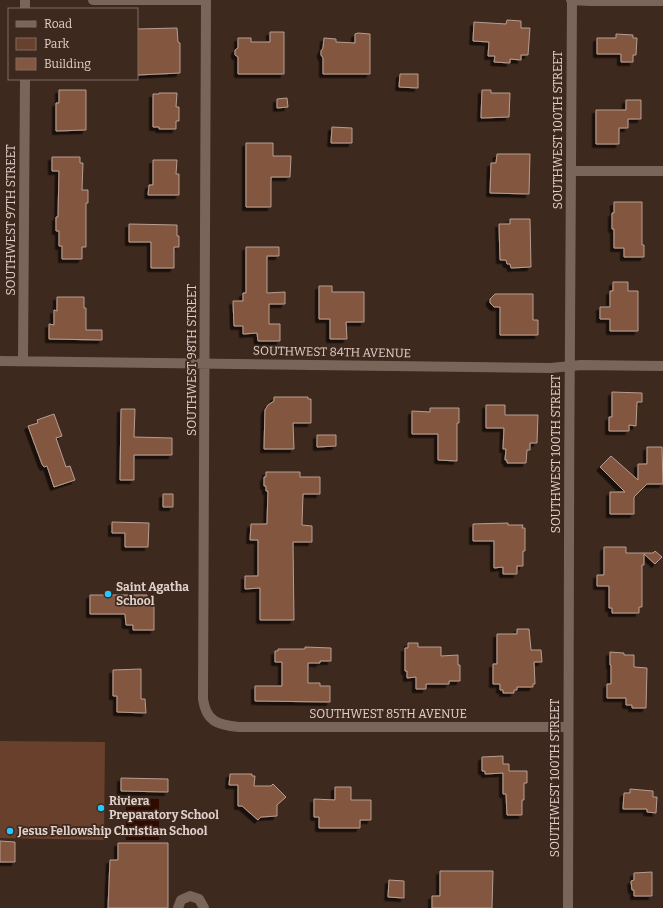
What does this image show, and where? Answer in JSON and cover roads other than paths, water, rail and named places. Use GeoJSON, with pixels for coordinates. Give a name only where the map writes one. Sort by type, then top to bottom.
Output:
{"type":"FeatureCollection","features":[{"type":"Feature","properties":{"kind":"street"},"geometry":{"type":"LineString","coordinates":[[93,0],[202,0]]}},
{"type":"Feature","properties":{"kind":"street","name":"SOUTHWEST 98TH STREET"},"geometry":{"type":"LineString","coordinates":[[206,0],[203,698],[206,714],[210,719]]}},
{"type":"Feature","properties":{"kind":"street"},"geometry":{"type":"LineString","coordinates":[[572,0],[663,1]]}},
{"type":"Feature","properties":{"kind":"street","name":"SOUTHWEST 100TH STREET"},"geometry":{"type":"LineString","coordinates":[[568,908],[569,366],[572,171],[572,0]]}},
{"type":"Feature","properties":{"kind":"street","name":"SOUTHWEST 97TH STREET"},"geometry":{"type":"LineString","coordinates":[[23,361],[25,80]]}},
{"type":"Feature","properties":{"kind":"street"},"geometry":{"type":"LineString","coordinates":[[572,171],[663,171]]}},
{"type":"Feature","properties":{"kind":"street","name":"SOUTHWEST 84TH AVENUE"},"geometry":{"type":"LineString","coordinates":[[0,361],[551,368],[581,365],[663,366]]}},
{"type":"Feature","properties":{"kind":"street","name":"SOUTHWEST 85TH AVENUE"},"geometry":{"type":"LineString","coordinates":[[210,719],[224,725],[238,727],[568,726]]}},
{"type":"Feature","properties":{"kind":"street"},"geometry":{"type":"LineString","coordinates":[[178,908],[181,900],[190,896],[200,899],[204,908]]}},
{"type":"Feature","properties":{"kind":"place","name":"Saint Agatha School"},"geometry":{"type":"Point","coordinates":[108,594]}},
{"type":"Feature","properties":{"kind":"place","name":"Riviera Preparatory School"},"geometry":{"type":"Point","coordinates":[101,808]}},
{"type":"Feature","properties":{"kind":"place","name":"Jesus Fellowship Christian School"},"geometry":{"type":"Point","coordinates":[10,831]}}]}
